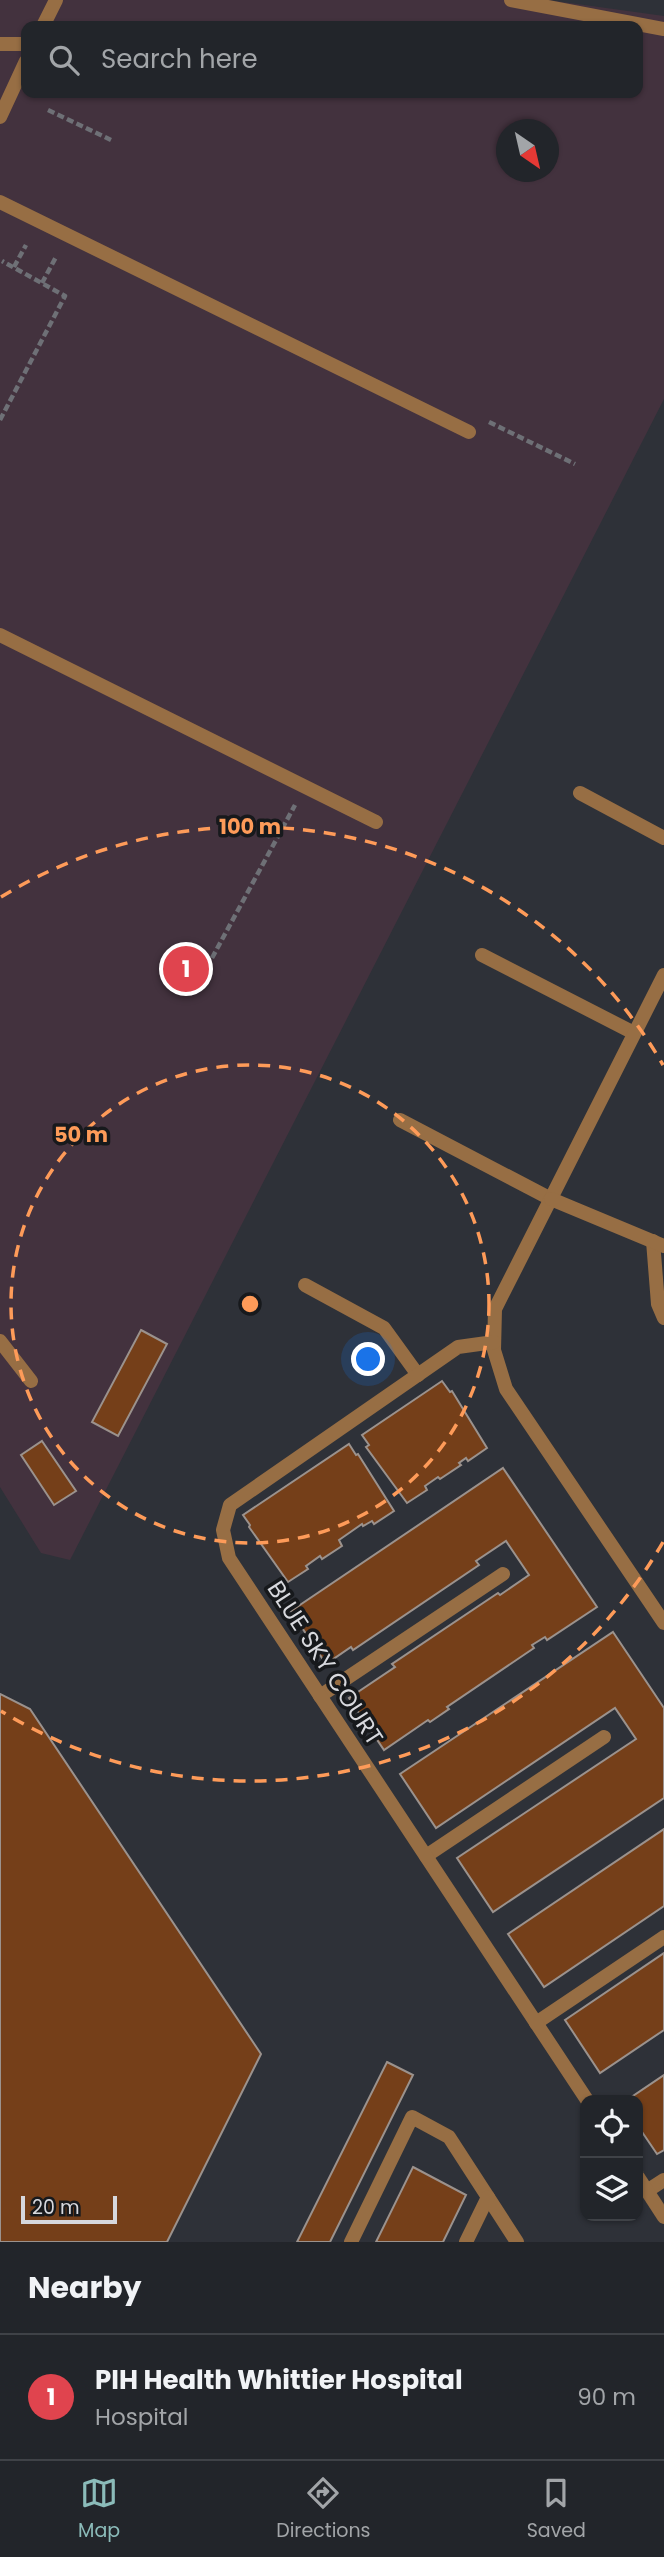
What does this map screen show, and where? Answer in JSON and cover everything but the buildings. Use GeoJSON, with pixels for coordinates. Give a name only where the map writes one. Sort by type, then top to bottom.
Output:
{"type":"FeatureCollection","features":[{"type":"Feature","properties":{"kind":"street"},"geometry":{"type":"LineString","coordinates":[[46,21],[56,0]]}},
{"type":"Feature","properties":{"kind":"street"},"geometry":{"type":"LineString","coordinates":[[511,0],[622,21]]}},
{"type":"Feature","properties":{"kind":"street"},"geometry":{"type":"LineString","coordinates":[[643,25],[664,29]]}},
{"type":"Feature","properties":{"kind":"street"},"geometry":{"type":"LineString","coordinates":[[0,44],[21,44]]}},
{"type":"Feature","properties":{"kind":"street"},"geometry":{"type":"LineString","coordinates":[[0,117],[21,72]]}},
{"type":"Feature","properties":{"kind":"street"},"geometry":{"type":"LineString","coordinates":[[0,202],[469,432]]}},
{"type":"Feature","properties":{"kind":"street"},"geometry":{"type":"LineString","coordinates":[[0,635],[376,822]]}},
{"type":"Feature","properties":{"kind":"street"},"geometry":{"type":"LineString","coordinates":[[580,793],[664,838]]}},
{"type":"Feature","properties":{"kind":"street"},"geometry":{"type":"LineString","coordinates":[[482,955],[634,1034]]}},
{"type":"Feature","properties":{"kind":"street"},"geometry":{"type":"LineString","coordinates":[[664,975],[495,1309],[494,1342],[506,1389],[664,1623]]}},
{"type":"Feature","properties":{"kind":"street"},"geometry":{"type":"LineString","coordinates":[[400,1120],[551,1199],[658,1243],[658,1304],[664,1318]]}},
{"type":"Feature","properties":{"kind":"street"},"geometry":{"type":"LineString","coordinates":[[304,1284],[384,1328],[418,1375]]}},
{"type":"Feature","properties":{"kind":"street"},"geometry":{"type":"LineString","coordinates":[[0,1341],[30,1381]]}},
{"type":"Feature","properties":{"kind":"street","name":"BLUE SKY COURT"},"geometry":{"type":"LineString","coordinates":[[494,1342],[458,1347],[230,1505],[223,1530],[229,1558],[584,2095]]}},
{"type":"Feature","properties":{"kind":"street"},"geometry":{"type":"LineString","coordinates":[[320,1696],[503,1574]]}},
{"type":"Feature","properties":{"kind":"street"},"geometry":{"type":"LineString","coordinates":[[426,1856],[604,1737]]}},
{"type":"Feature","properties":{"kind":"street"},"geometry":{"type":"LineString","coordinates":[[536,2023],[664,1937]]}},
{"type":"Feature","properties":{"kind":"street"},"geometry":{"type":"LineString","coordinates":[[351,2242],[412,2117],[449,2137],[517,2242]]}},
{"type":"Feature","properties":{"kind":"street"},"geometry":{"type":"LineString","coordinates":[[647,2191],[664,2180]]}},
{"type":"Feature","properties":{"kind":"street"},"geometry":{"type":"LineString","coordinates":[[643,2185],[664,2217]]}},
{"type":"Feature","properties":{"kind":"street"},"geometry":{"type":"LineString","coordinates":[[466,2242],[488,2197]]}},
{"type":"Feature","properties":{"kind":"path"},"geometry":{"type":"LineString","coordinates":[[48,110],[111,140]]}},
{"type":"Feature","properties":{"kind":"path"},"geometry":{"type":"LineString","coordinates":[[13,267],[26,245]]}},
{"type":"Feature","properties":{"kind":"path"},"geometry":{"type":"LineString","coordinates":[[42,283],[56,257]]}},
{"type":"Feature","properties":{"kind":"path"},"geometry":{"type":"LineString","coordinates":[[0,420],[65,296],[2,261]]}},
{"type":"Feature","properties":{"kind":"path"},"geometry":{"type":"LineString","coordinates":[[212,958],[300,797]]}},
{"type":"Feature","properties":{"kind":"shaded area"},"geometry":{"type":"Polygon","coordinates":[[[0,0],[548,0],[664,16],[664,399],[70,1560],[41,1553],[0,1487],[0,0]]]}},
{"type":"Feature","properties":{"kind":"place","name":"PIH Health Whittier Hospital"},"geometry":{"type":"Point","coordinates":[186,969]}}]}
